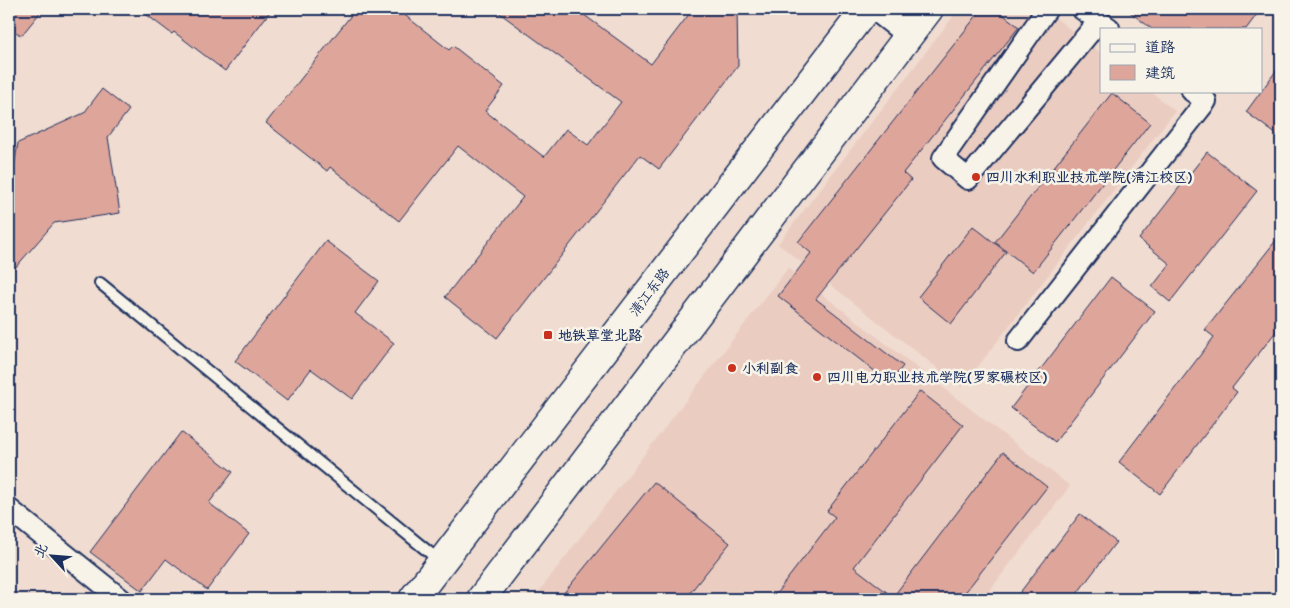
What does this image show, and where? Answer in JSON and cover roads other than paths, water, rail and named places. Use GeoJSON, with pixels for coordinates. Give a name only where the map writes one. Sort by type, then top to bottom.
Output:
{"type":"FeatureCollection","features":[{"type":"Feature","properties":{"kind":"main road","name":"清江东路"},"geometry":{"type":"LineString","coordinates":[[413,599],[866,9]]}},
{"type":"Feature","properties":{"kind":"main road"},"geometry":{"type":"LineString","coordinates":[[481,599],[929,9]]}},
{"type":"Feature","properties":{"kind":"street"},"geometry":{"type":"LineString","coordinates":[[878,9],[910,34]]}},
{"type":"Feature","properties":{"kind":"street"},"geometry":{"type":"LineString","coordinates":[[1047,9],[943,158],[968,179],[1100,30]]}},
{"type":"Feature","properties":{"kind":"street"},"geometry":{"type":"LineString","coordinates":[[1082,9],[1104,25]]}},
{"type":"Feature","properties":{"kind":"street"},"geometry":{"type":"LineString","coordinates":[[1018,341],[1206,101],[1193,92]]}},
{"type":"Feature","properties":{"kind":"street"},"geometry":{"type":"LineString","coordinates":[[9,509],[122,599]]}},
{"type":"Feature","properties":{"kind":"lane"},"geometry":{"type":"LineString","coordinates":[[100,283],[442,562]]}},
{"type":"Feature","properties":{"kind":"place","name":"四川水利职业技术学院(清江校区)"},"geometry":{"type":"Point","coordinates":[976,177]}},
{"type":"Feature","properties":{"kind":"place","name":"地铁草堂北路"},"geometry":{"type":"Point","coordinates":[548,335]}},
{"type":"Feature","properties":{"kind":"place","name":"小利副食"},"geometry":{"type":"Point","coordinates":[732,368]}},
{"type":"Feature","properties":{"kind":"place","name":"四川电力职业技术学院(罗家碾校区)"},"geometry":{"type":"Point","coordinates":[817,377]}}]}
